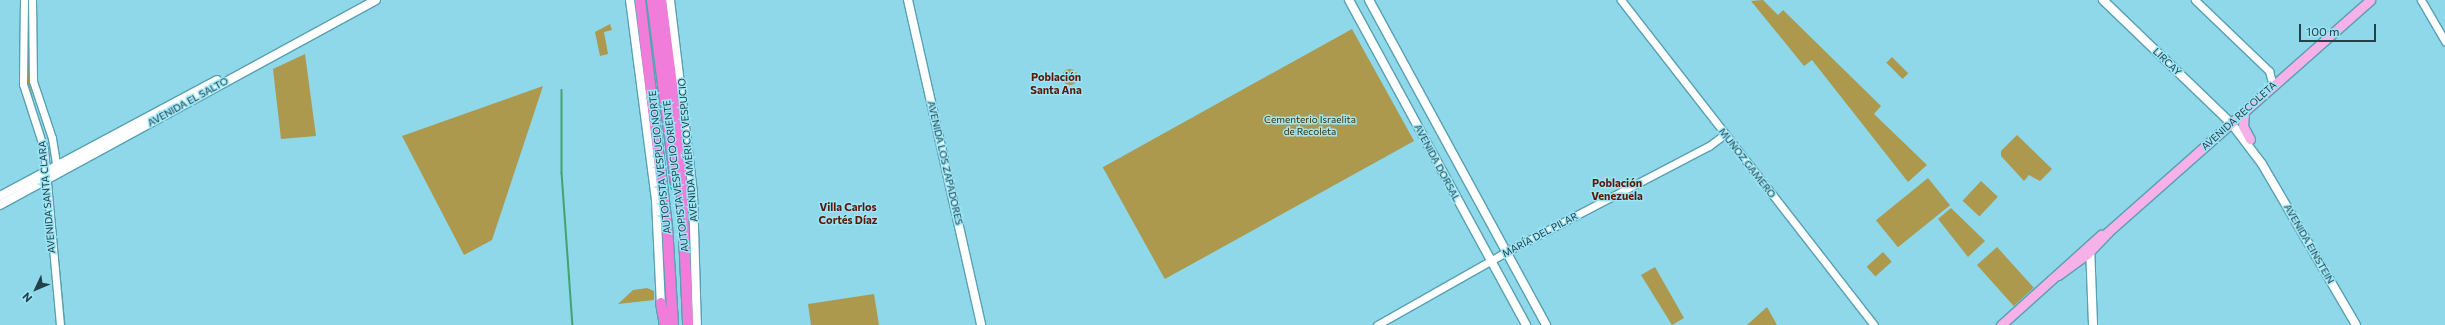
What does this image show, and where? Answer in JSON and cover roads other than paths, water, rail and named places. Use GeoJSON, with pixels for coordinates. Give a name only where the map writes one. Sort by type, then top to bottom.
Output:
{"type":"FeatureCollection","features":[{"type":"Feature","properties":{"kind":"highway","name":"AUTOPISTA VESPUCIO NORTE"},"geometry":{"type":"LineString","coordinates":[[640,0],[667,226],[673,325]]}},
{"type":"Feature","properties":{"kind":"highway","name":"AUTOPISTA VESPUCIO ORIENTE"},"geometry":{"type":"LineString","coordinates":[[652,0],[685,258]]}},
{"type":"Feature","properties":{"kind":"highway","name":"AUTOPISTA VESPUCIO NORTE"},"geometry":{"type":"LineString","coordinates":[[661,0],[678,133],[688,325]]}},
{"type":"Feature","properties":{"kind":"highway"},"geometry":{"type":"LineString","coordinates":[[661,303],[663,325]]}},
{"type":"Feature","properties":{"kind":"main road","name":"AVENIDA EL SALTO"},"geometry":{"type":"LineString","coordinates":[[0,205],[45,180],[57,169],[366,0]]}},
{"type":"Feature","properties":{"kind":"main road","name":"AVENIDA EL SALTO"},"geometry":{"type":"LineString","coordinates":[[0,196],[45,170],[57,169],[376,0]]}},
{"type":"Feature","properties":{"kind":"main road"},"geometry":{"type":"LineString","coordinates":[[630,0],[656,200],[661,303]]}},
{"type":"Feature","properties":{"kind":"main road","name":"AVENIDA AMÉRICO VESPUCIO"},"geometry":{"type":"LineString","coordinates":[[670,0],[694,201],[697,325]]}},
{"type":"Feature","properties":{"kind":"main road","name":"AVENIDA LOS ZAPADORES"},"geometry":{"type":"LineString","coordinates":[[908,0],[981,325]]}},
{"type":"Feature","properties":{"kind":"main road","name":"AVENIDA DORSAL"},"geometry":{"type":"LineString","coordinates":[[1349,0],[1526,325]]}},
{"type":"Feature","properties":{"kind":"main road","name":"AVENIDA DORSAL"},"geometry":{"type":"LineString","coordinates":[[1369,0],[1546,325]]}},
{"type":"Feature","properties":{"kind":"main road","name":"LIRCAY"},"geometry":{"type":"LineString","coordinates":[[2103,0],[2231,123]]}},
{"type":"Feature","properties":{"kind":"main road","name":"AVENIDA RECOLETA"},"geometry":{"type":"LineString","coordinates":[[2001,325],[2370,0]]}},
{"type":"Feature","properties":{"kind":"main road"},"geometry":{"type":"LineString","coordinates":[[2244,112],[2243,126],[2250,139]]}},
{"type":"Feature","properties":{"kind":"main road","name":"AVENIDA EINSTEIN"},"geometry":{"type":"LineString","coordinates":[[2231,123],[2250,139],[2262,164],[2356,325]]}},
{"type":"Feature","properties":{"kind":"main road","name":"AVENIDA EINSTEIN"},"geometry":{"type":"LineString","coordinates":[[2231,123],[2262,164]]}},
{"type":"Feature","properties":{"kind":"main road"},"geometry":{"type":"LineString","coordinates":[[2090,247],[2093,325]]}},
{"type":"Feature","properties":{"kind":"street","name":"AVENIDA SANTA CLARA"},"geometry":{"type":"LineString","coordinates":[[24,0],[24,84],[42,140],[60,325]]}},
{"type":"Feature","properties":{"kind":"street","name":"AVENIDA SANTA CLARA"},"geometry":{"type":"LineString","coordinates":[[32,0],[32,81],[52,138],[57,169]]}},
{"type":"Feature","properties":{"kind":"street","name":"MUÑOZ GAMERO"},"geometry":{"type":"LineString","coordinates":[[1621,0],[1874,325]]}},
{"type":"Feature","properties":{"kind":"street"},"geometry":{"type":"LineString","coordinates":[[2195,0],[2269,71],[2285,76]]}},
{"type":"Feature","properties":{"kind":"street"},"geometry":{"type":"LineString","coordinates":[[2421,0],[2445,42]]}},
{"type":"Feature","properties":{"kind":"street"},"geometry":{"type":"LineString","coordinates":[[2269,71],[2273,86]]}},
{"type":"Feature","properties":{"kind":"street","name":"MARÍA DEL PILAR"},"geometry":{"type":"LineString","coordinates":[[1377,325],[1492,262],[1506,252],[1709,146],[1725,134]]}},
{"type":"Feature","properties":{"kind":"waterway"},"geometry":{"type":"LineString","coordinates":[[562,90],[562,173],[573,325]]}},
{"type":"Feature","properties":{"kind":"waterway"},"geometry":{"type":"LineString","coordinates":[[52,191],[65,325]]}},
{"type":"Feature","properties":{"kind":"district","name":"Población Santa Ana"},"geometry":{"type":"Point","coordinates":[1056,84]}},
{"type":"Feature","properties":{"kind":"district","name":"Población Venezuela"},"geometry":{"type":"Point","coordinates":[1617,190]}},
{"type":"Feature","properties":{"kind":"district","name":"Villa Carlos Cortés Díaz"},"geometry":{"type":"Point","coordinates":[848,214]}},
{"type":"Feature","properties":{"kind":"park label","name":"Cementerio Israelita de Recoleta"},"geometry":{"type":"Point","coordinates":[1310,124]}}]}
